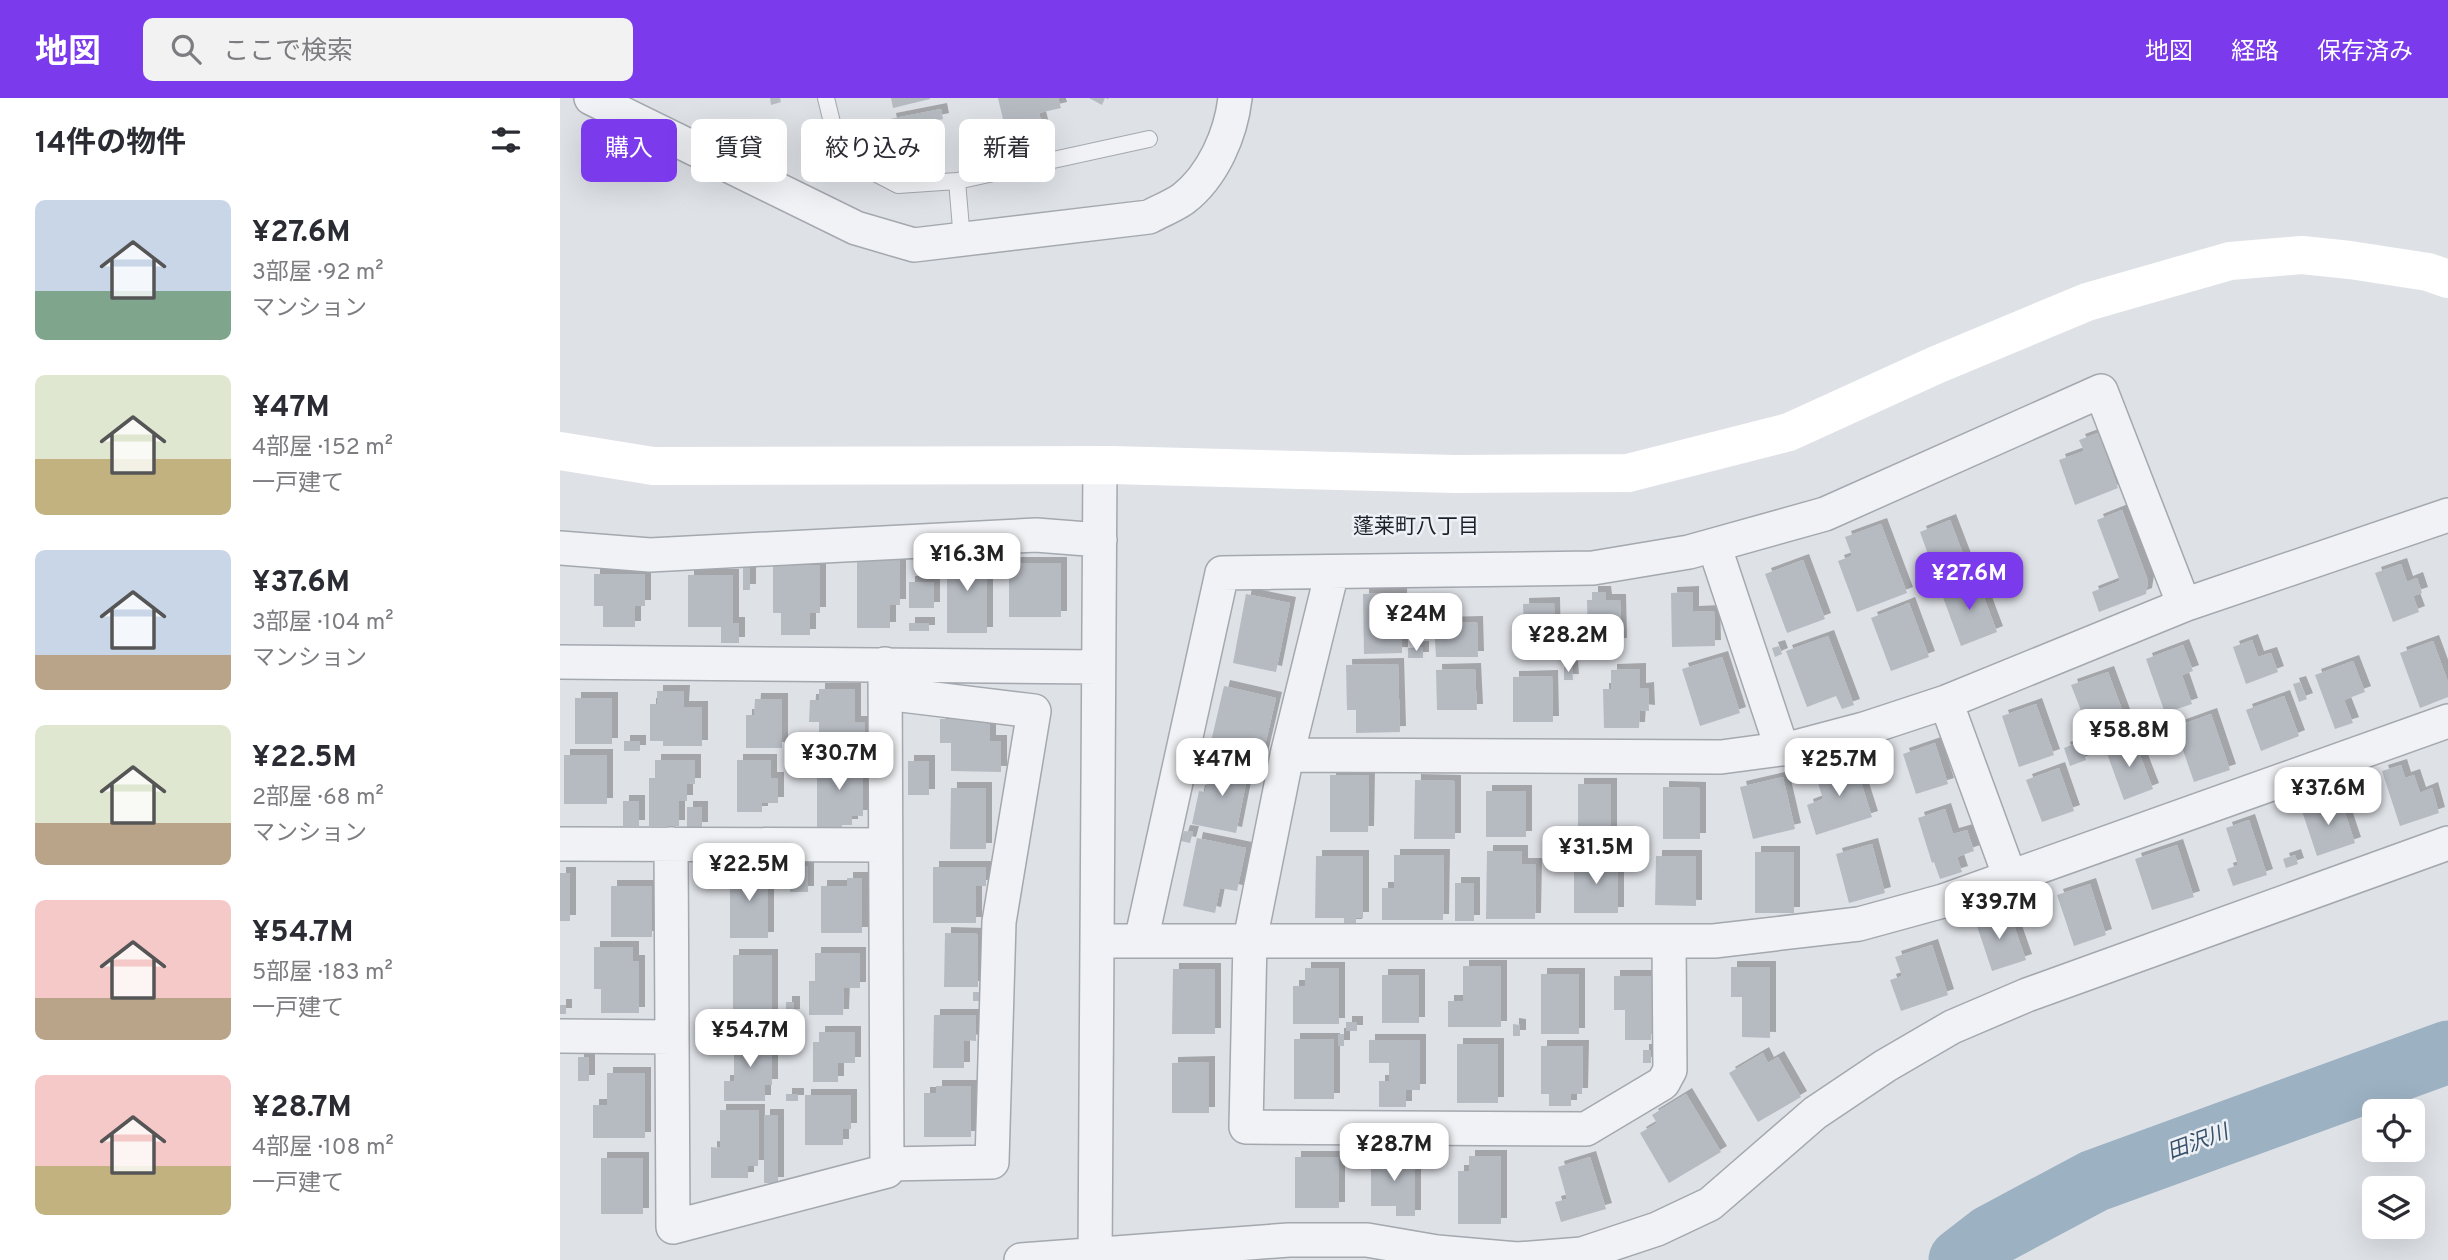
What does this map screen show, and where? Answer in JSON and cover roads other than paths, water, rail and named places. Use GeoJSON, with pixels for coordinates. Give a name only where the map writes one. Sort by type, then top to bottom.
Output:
{"type":"FeatureCollection","features":[{"type":"Feature","properties":{"kind":"street"},"geometry":{"type":"LineString","coordinates":[[591,98],[856,228],[914,245],[1149,217],[1183,199],[1198,185],[1225,142],[1235,98]]}},
{"type":"Feature","properties":{"kind":"street"},"geometry":{"type":"LineString","coordinates":[[560,452],[653,466],[1100,465],[1455,474],[1628,473],[1788,432],[1936,365],[2087,302],[2230,261],[2302,255],[2428,272],[2448,279]]}},
{"type":"Feature","properties":{"kind":"street"},"geometry":{"type":"LineString","coordinates":[[1141,941],[1222,573],[1593,568],[1689,552],[1825,513],[2101,391],[2184,604]]}},
{"type":"Feature","properties":{"kind":"street"},"geometry":{"type":"LineString","coordinates":[[1095,1257],[1100,465]]}},
{"type":"Feature","properties":{"kind":"street"},"geometry":{"type":"LineString","coordinates":[[1287,755],[1721,757],[1782,749],[1864,729],[1946,702],[2184,604],[2448,515]]}},
{"type":"Feature","properties":{"kind":"street"},"geometry":{"type":"LineString","coordinates":[[560,548],[650,555],[1036,535],[1100,540]]}},
{"type":"Feature","properties":{"kind":"street"},"geometry":{"type":"LineString","coordinates":[[1714,545],[1782,749]]}},
{"type":"Feature","properties":{"kind":"street"},"geometry":{"type":"LineString","coordinates":[[1332,572],[1287,755],[1250,940],[1246,1127],[1586,1129],[1663,1083],[1671,1070],[1669,941]]}},
{"type":"Feature","properties":{"kind":"street"},"geometry":{"type":"LineString","coordinates":[[560,662],[885,679],[1098,667]]}},
{"type":"Feature","properties":{"kind":"street"},"geometry":{"type":"LineString","coordinates":[[671,844],[673,1227],[887,1171],[885,679]]}},
{"type":"Feature","properties":{"kind":"street"},"geometry":{"type":"LineString","coordinates":[[885,679],[1034,711],[999,922],[992,1162],[887,1164]]}},
{"type":"Feature","properties":{"kind":"street"},"geometry":{"type":"LineString","coordinates":[[1946,702],[2010,877]]}},
{"type":"Feature","properties":{"kind":"street"},"geometry":{"type":"LineString","coordinates":[[1097,941],[1714,941],[1859,924],[1943,901],[2448,721]]}},
{"type":"Feature","properties":{"kind":"street"},"geometry":{"type":"LineString","coordinates":[[1021,1260],[1095,1257],[1289,1240],[1367,1240],[1437,1252],[1517,1259],[1582,1255],[1657,1229],[1710,1204],[1815,1113],[1885,1066],[1952,1027],[2040,990],[2448,843]]}},
{"type":"Feature","properties":{"kind":"street"},"geometry":{"type":"LineString","coordinates":[[560,844],[885,845]]}},
{"type":"Feature","properties":{"kind":"street"},"geometry":{"type":"LineString","coordinates":[[560,1036],[672,1037]]}},
{"type":"Feature","properties":{"kind":"lane"},"geometry":{"type":"LineString","coordinates":[[826,98],[840,155],[898,185],[957,181],[1149,139]]}},
{"type":"Feature","properties":{"kind":"lane"},"geometry":{"type":"LineString","coordinates":[[957,181],[962,240]]}},
{"type":"Feature","properties":{"kind":"waterway","name":"田沢川"},"geometry":{"type":"LineString","coordinates":[[1960,1260],[1991,1236],[2094,1181],[2448,1052]]}},
{"type":"Feature","properties":{"kind":"district","name":"蓬莱町八丁目"},"geometry":{"type":"Point","coordinates":[1416,527]}}]}
